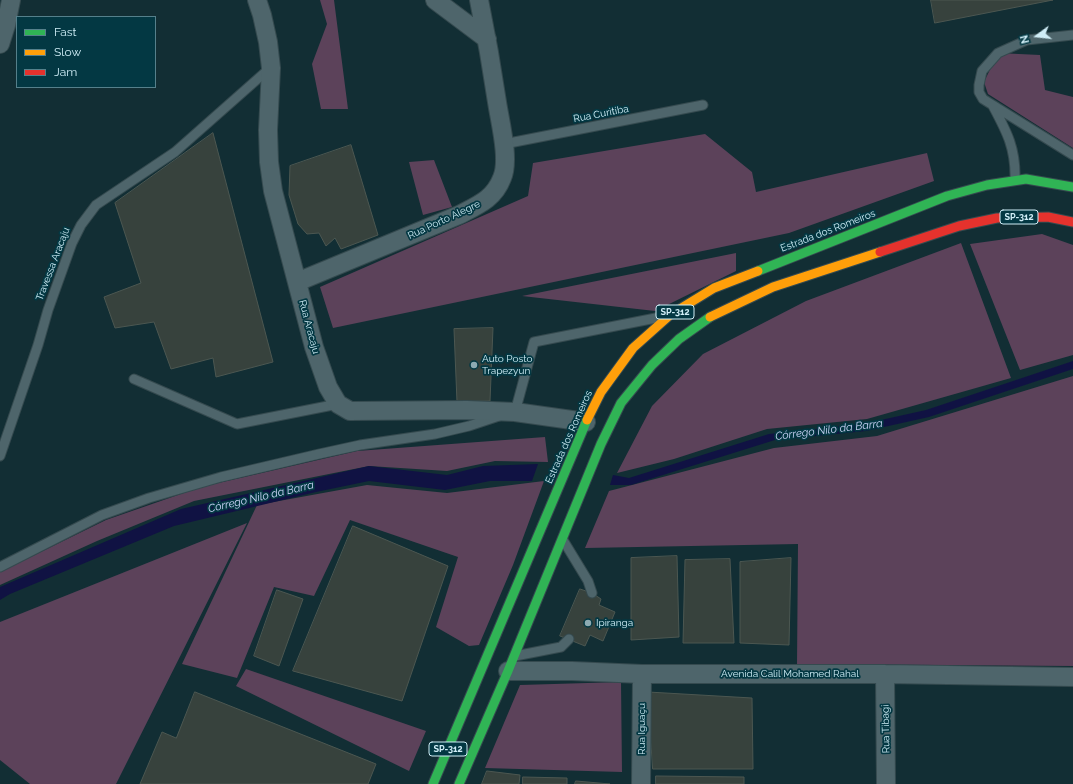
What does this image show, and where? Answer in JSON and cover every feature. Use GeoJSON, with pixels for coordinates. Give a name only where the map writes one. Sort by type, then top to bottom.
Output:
{"type":"FeatureCollection","features":[{"type":"Feature","properties":{"kind":"main road","name":"Estrada dos Romeiros"},"geometry":{"type":"LineString","coordinates":[[433,784],[586,422],[601,392],[633,348],[670,315],[714,288],[948,196],[1014,180],[1026,179],[1070,186]]}},
{"type":"Feature","properties":{"kind":"main road"},"geometry":{"type":"LineString","coordinates":[[1059,197],[1070,186]]}},
{"type":"Feature","properties":{"kind":"main road","name":"SP-312"},"geometry":{"type":"LineString","coordinates":[[459,784],[511,663],[601,444],[621,403],[652,365],[679,339],[713,315],[773,287],[959,226],[997,218],[1049,213],[1073,222]]}},
{"type":"Feature","properties":{"kind":"street"},"geometry":{"type":"LineString","coordinates":[[0,44],[11,0]]}},
{"type":"Feature","properties":{"kind":"street","name":"Rua Aracaju"},"geometry":{"type":"LineString","coordinates":[[257,0],[268,42],[271,68],[268,130],[269,162],[273,191],[318,361],[328,387],[338,404]]}},
{"type":"Feature","properties":{"kind":"street"},"geometry":{"type":"LineString","coordinates":[[435,0],[487,39]]}},
{"type":"Feature","properties":{"kind":"street","name":"Rua Porto Alegre"},"geometry":{"type":"LineString","coordinates":[[297,282],[424,230],[479,205],[492,196],[503,177],[505,155],[487,39],[479,0]]}},
{"type":"Feature","properties":{"kind":"street"},"geometry":{"type":"LineString","coordinates":[[338,404],[350,411],[363,412],[467,410],[515,412],[586,422]]}},
{"type":"Feature","properties":{"kind":"street","name":"Avenida Calil Mohamed Rahal"},"geometry":{"type":"LineString","coordinates":[[511,663],[572,671],[642,674],[885,674],[1073,677]]}},
{"type":"Feature","properties":{"kind":"street","name":"Rua Iguaçu"},"geometry":{"type":"LineString","coordinates":[[641,784],[642,674]]}},
{"type":"Feature","properties":{"kind":"street","name":"Rua Tibagi"},"geometry":{"type":"LineString","coordinates":[[885,674],[886,784]]}},
{"type":"Feature","properties":{"kind":"lane"},"geometry":{"type":"LineString","coordinates":[[1073,35],[1027,40],[998,53],[982,71],[979,85],[979,92],[983,99],[1073,155]]}},
{"type":"Feature","properties":{"kind":"lane","name":"Travessa Aracaju"},"geometry":{"type":"LineString","coordinates":[[0,456],[48,310],[72,242],[81,225],[96,205],[174,152],[271,68]]}},
{"type":"Feature","properties":{"kind":"lane","name":"Rua Curitiba"},"geometry":{"type":"LineString","coordinates":[[504,144],[703,105]]}},
{"type":"Feature","properties":{"kind":"lane"},"geometry":{"type":"LineString","coordinates":[[993,105],[1006,130],[1012,148],[1015,166],[1014,180]]}},
{"type":"Feature","properties":{"kind":"lane"},"geometry":{"type":"LineString","coordinates":[[0,566],[102,515],[149,498],[221,477],[304,457],[360,445],[435,434],[469,426],[515,412],[534,342],[670,315]]}},
{"type":"Feature","properties":{"kind":"lane"},"geometry":{"type":"LineString","coordinates":[[134,379],[237,424],[338,404]]}},
{"type":"Feature","properties":{"kind":"lane"},"geometry":{"type":"LineString","coordinates":[[562,539],[588,582],[592,593]]}},
{"type":"Feature","properties":{"kind":"lane"},"geometry":{"type":"LineString","coordinates":[[511,663],[561,647],[569,640]]}},
{"type":"Feature","properties":{"kind":"shaded area"},"geometry":{"type":"Polygon","coordinates":[[[320,0],[334,0],[348,109],[321,109],[312,64],[327,24],[320,0]]]}},
{"type":"Feature","properties":{"kind":"shaded area"},"geometry":{"type":"Polygon","coordinates":[[[998,53],[1040,55],[1045,90],[1073,97],[1073,148],[988,94],[984,82],[998,53]]]}},
{"type":"Feature","properties":{"kind":"shaded area"},"geometry":{"type":"Polygon","coordinates":[[[705,134],[752,172],[756,192],[927,153],[934,181],[789,233],[333,328],[320,287],[528,196],[533,163],[705,134]]]}},
{"type":"Feature","properties":{"kind":"shaded area"},"geometry":{"type":"Polygon","coordinates":[[[434,160],[452,207],[423,215],[409,162],[434,160]]]}},
{"type":"Feature","properties":{"kind":"shaded area"},"geometry":{"type":"Polygon","coordinates":[[[1042,234],[1073,245],[1073,355],[1020,370],[970,244],[1042,234]]]}},
{"type":"Feature","properties":{"kind":"shaded area"},"geometry":{"type":"Polygon","coordinates":[[[961,243],[1011,378],[867,419],[767,429],[674,459],[617,473],[652,406],[703,354],[806,301],[961,243]]]}},
{"type":"Feature","properties":{"kind":"shaded area"},"geometry":{"type":"Polygon","coordinates":[[[736,253],[736,271],[655,311],[522,296],[736,253]]]}},
{"type":"Feature","properties":{"kind":"shaded area"},"geometry":{"type":"Polygon","coordinates":[[[1073,376],[1073,666],[797,664],[798,544],[585,548],[609,491],[774,448],[877,436],[1073,376]]]}},
{"type":"Feature","properties":{"kind":"shaded area"},"geometry":{"type":"Polygon","coordinates":[[[545,437],[548,462],[495,461],[447,471],[369,466],[194,501],[97,541],[0,585],[0,572],[106,520],[201,487],[357,451],[545,437]]]}},
{"type":"Feature","properties":{"kind":"shaded area"},"geometry":{"type":"Polygon","coordinates":[[[544,481],[513,565],[479,645],[469,646],[436,627],[458,557],[350,520],[314,596],[274,587],[237,678],[182,664],[257,505],[367,485],[447,493],[544,481]]]}},
{"type":"Feature","properties":{"kind":"shaded area"},"geometry":{"type":"Polygon","coordinates":[[[247,523],[116,784],[30,784],[0,760],[0,622],[247,523]]]}},
{"type":"Feature","properties":{"kind":"shaded area"},"geometry":{"type":"Polygon","coordinates":[[[246,669],[426,731],[409,771],[236,686],[246,669]]]}},
{"type":"Feature","properties":{"kind":"shaded area"},"geometry":{"type":"Polygon","coordinates":[[[621,682],[622,772],[485,768],[520,685],[621,682]]]}},
{"type":"Feature","properties":{"kind":"water","name":"Córrego Nilo da Barra"},"geometry":{"type":"Polygon","coordinates":[[[1073,361],[1073,369],[929,417],[866,431],[775,440],[631,485],[610,485],[613,475],[629,478],[769,434],[863,424],[926,410],[1073,361]]]}},
{"type":"Feature","properties":{"kind":"water","name":"Córrego Nilo da Barra"},"geometry":{"type":"Polygon","coordinates":[[[538,464],[532,481],[490,481],[445,490],[369,481],[174,526],[10,594],[0,600],[0,587],[181,509],[369,466],[447,475],[483,466],[538,464]]]}},
{"type":"Feature","properties":{"kind":"building"},"geometry":{"type":"Polygon","coordinates":[[[931,0],[1053,0],[935,23],[931,0]]]}},
{"type":"Feature","properties":{"kind":"building"},"geometry":{"type":"Polygon","coordinates":[[[213,133],[273,362],[216,377],[213,358],[171,369],[154,322],[115,328],[104,297],[141,283],[115,203],[213,133]]]}},
{"type":"Feature","properties":{"kind":"building"},"geometry":{"type":"Polygon","coordinates":[[[351,145],[378,235],[341,249],[335,238],[326,246],[319,233],[307,234],[298,224],[289,195],[290,166],[351,145]]]}},
{"type":"Feature","properties":{"kind":"building","name":"Auto Posto Trapezyun"},"geometry":{"type":"Polygon","coordinates":[[[493,328],[490,401],[457,402],[454,329],[493,328]]]}},
{"type":"Feature","properties":{"kind":"building"},"geometry":{"type":"Polygon","coordinates":[[[353,526],[448,566],[402,701],[293,671],[353,526]]]}},
{"type":"Feature","properties":{"kind":"building"},"geometry":{"type":"Polygon","coordinates":[[[677,556],[679,637],[631,640],[631,558],[677,556]]]}},
{"type":"Feature","properties":{"kind":"building"},"geometry":{"type":"Polygon","coordinates":[[[791,558],[789,645],[740,643],[740,562],[791,558]]]}},
{"type":"Feature","properties":{"kind":"building"},"geometry":{"type":"Polygon","coordinates":[[[730,559],[734,643],[683,643],[685,560],[730,559]]]}},
{"type":"Feature","properties":{"kind":"building","name":"Ipiranga"},"geometry":{"type":"Polygon","coordinates":[[[580,589],[592,593],[601,599],[599,605],[615,612],[603,641],[590,635],[585,646],[560,636],[580,589]]]}},
{"type":"Feature","properties":{"kind":"building"},"geometry":{"type":"Polygon","coordinates":[[[277,590],[303,599],[279,666],[254,656],[277,590]]]}},
{"type":"Feature","properties":{"kind":"building"},"geometry":{"type":"Polygon","coordinates":[[[195,692],[376,764],[368,784],[140,784],[162,732],[176,738],[195,692]]]}},
{"type":"Feature","properties":{"kind":"building"},"geometry":{"type":"Polygon","coordinates":[[[648,692],[752,698],[753,769],[653,769],[648,692]]]}},
{"type":"Feature","properties":{"kind":"building"},"geometry":{"type":"Polygon","coordinates":[[[487,771],[520,775],[519,784],[482,784],[487,771]]]}},
{"type":"Feature","properties":{"kind":"building"},"geometry":{"type":"Polygon","coordinates":[[[656,776],[744,777],[744,784],[656,784],[656,776]]]}},
{"type":"Feature","properties":{"kind":"building"},"geometry":{"type":"Polygon","coordinates":[[[523,777],[567,778],[567,784],[523,784],[523,777]]]}},
{"type":"Feature","properties":{"kind":"building"},"geometry":{"type":"Polygon","coordinates":[[[576,781],[610,784],[575,784],[576,781]]]}},
{"type":"Feature","properties":{"kind":"traffic: fast"},"geometry":{"type":"LineString","coordinates":[[758,271],[947,196],[987,185],[1026,179],[1073,187]]}},
{"type":"Feature","properties":{"kind":"traffic: fast"},"geometry":{"type":"LineString","coordinates":[[459,784],[508,671],[601,444],[621,403],[652,365],[679,339],[710,317]]}},
{"type":"Feature","properties":{"kind":"traffic: fast"},"geometry":{"type":"LineString","coordinates":[[433,784],[587,420]]}},
{"type":"Feature","properties":{"kind":"traffic: slow"},"geometry":{"type":"LineString","coordinates":[[710,317],[773,287],[880,252]]}},
{"type":"Feature","properties":{"kind":"traffic: slow"},"geometry":{"type":"LineString","coordinates":[[587,420],[601,392],[633,348],[670,315],[714,288],[758,271]]}},
{"type":"Feature","properties":{"kind":"traffic: jam"},"geometry":{"type":"LineString","coordinates":[[880,252],[959,226],[997,218],[1048,217],[1073,222]]}},
{"type":"Feature","properties":{"kind":"place","name":"Auto Posto Trapezyun"},"geometry":{"type":"Point","coordinates":[474,365]}},
{"type":"Feature","properties":{"kind":"place","name":"Ipiranga"},"geometry":{"type":"Point","coordinates":[588,623]}}]}
